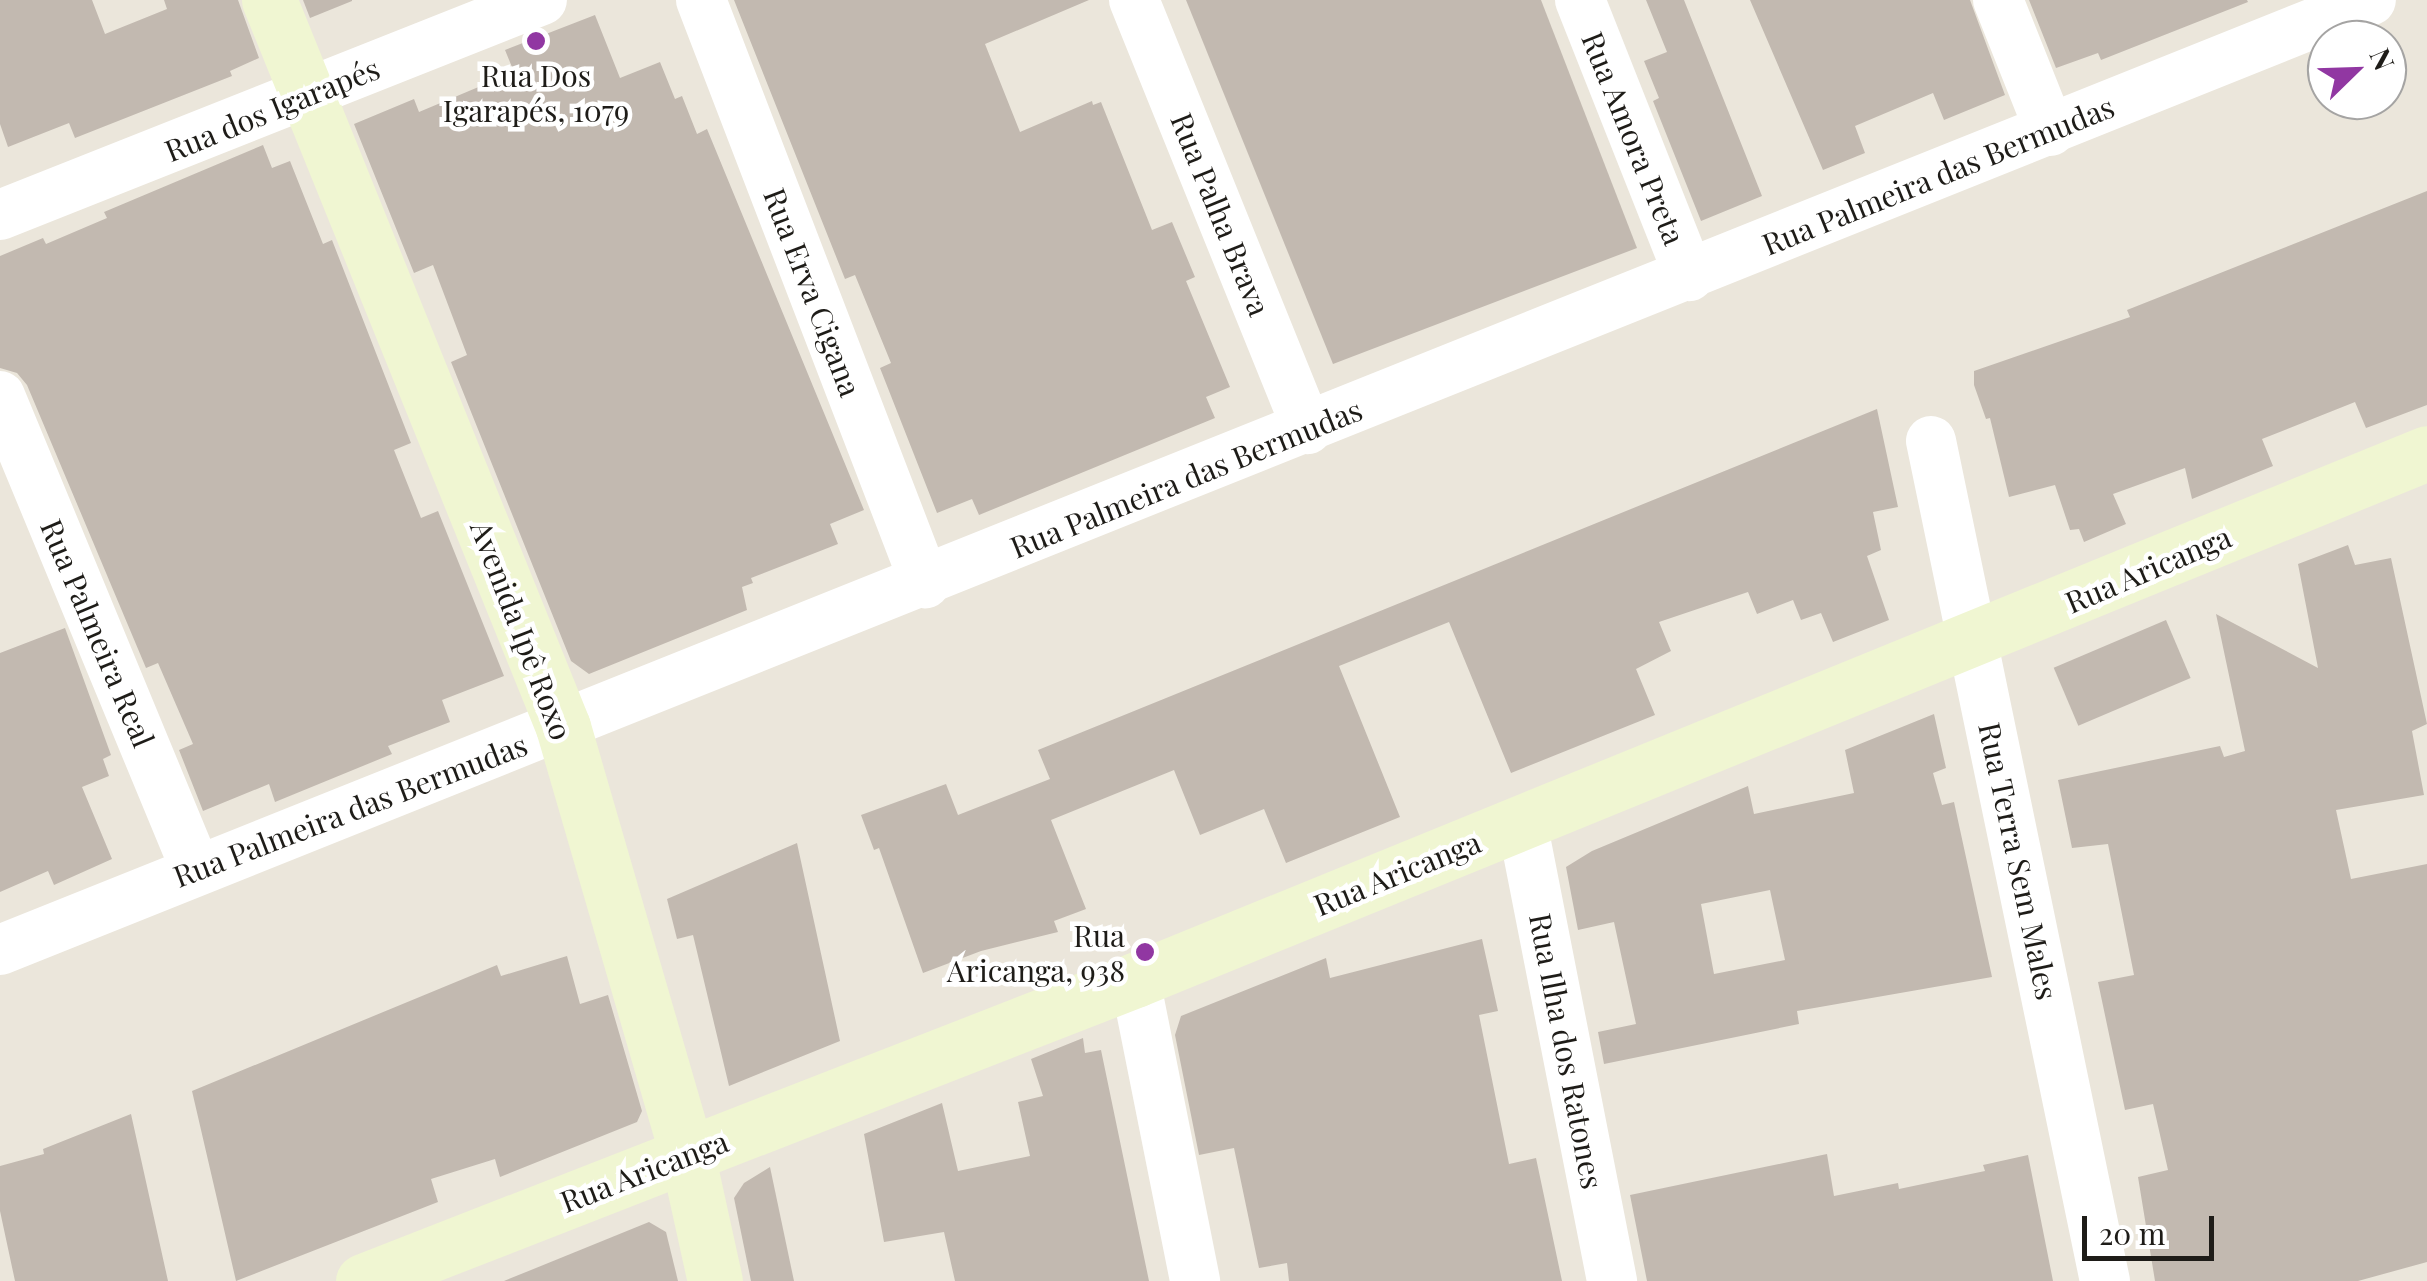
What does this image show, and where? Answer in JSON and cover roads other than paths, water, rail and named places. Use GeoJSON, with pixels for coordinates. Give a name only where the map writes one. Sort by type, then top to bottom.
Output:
{"type":"FeatureCollection","features":[{"type":"Feature","properties":{"kind":"street","name":"Avenida Ipê Roxo"},"geometry":{"type":"LineString","coordinates":[[269,0],[563,727],[687,1154],[715,1281]]}},
{"type":"Feature","properties":{"kind":"street","name":"Rua dos Igarapés"},"geometry":{"type":"LineString","coordinates":[[0,215],[307,97],[542,0]]}},
{"type":"Feature","properties":{"kind":"street","name":"Rua Erva Cigana"},"geometry":{"type":"LineString","coordinates":[[701,0],[925,583]]}},
{"type":"Feature","properties":{"kind":"street","name":"Rua Palha Brava"},"geometry":{"type":"LineString","coordinates":[[1134,0],[1307,429]]}},
{"type":"Feature","properties":{"kind":"street","name":"Rua Amora Preta"},"geometry":{"type":"LineString","coordinates":[[1580,0],[1689,276]]}},
{"type":"Feature","properties":{"kind":"street"},"geometry":{"type":"LineString","coordinates":[[1998,0],[2050,130]]}},
{"type":"Feature","properties":{"kind":"street","name":"Rua Palmeira das Bermudas"},"geometry":{"type":"LineString","coordinates":[[0,950],[925,583],[2371,0]]}},
{"type":"Feature","properties":{"kind":"street","name":"Rua Palmeira Real"},"geometry":{"type":"LineString","coordinates":[[0,396],[196,870]]}},
{"type":"Feature","properties":{"kind":"street","name":"Rua Terra Sem Males"},"geometry":{"type":"LineString","coordinates":[[1932,441],[2105,1281]]}},
{"type":"Feature","properties":{"kind":"street","name":"Rua Aricanga"},"geometry":{"type":"LineString","coordinates":[[362,1281],[1134,980],[2425,463]]}},
{"type":"Feature","properties":{"kind":"street","name":"Rua Ilha dos Ratones"},"geometry":{"type":"LineString","coordinates":[[1522,822],[1612,1281]]}},
{"type":"Feature","properties":{"kind":"street"},"geometry":{"type":"LineString","coordinates":[[1134,980],[1194,1281]]}},
{"type":"Feature","properties":{"kind":"place","name":"Rua Dos Igarapés, 1079"},"geometry":{"type":"Point","coordinates":[536,41]}},
{"type":"Feature","properties":{"kind":"place","name":"Rua Aricanga, 938"},"geometry":{"type":"Point","coordinates":[1145,952]}}]}
